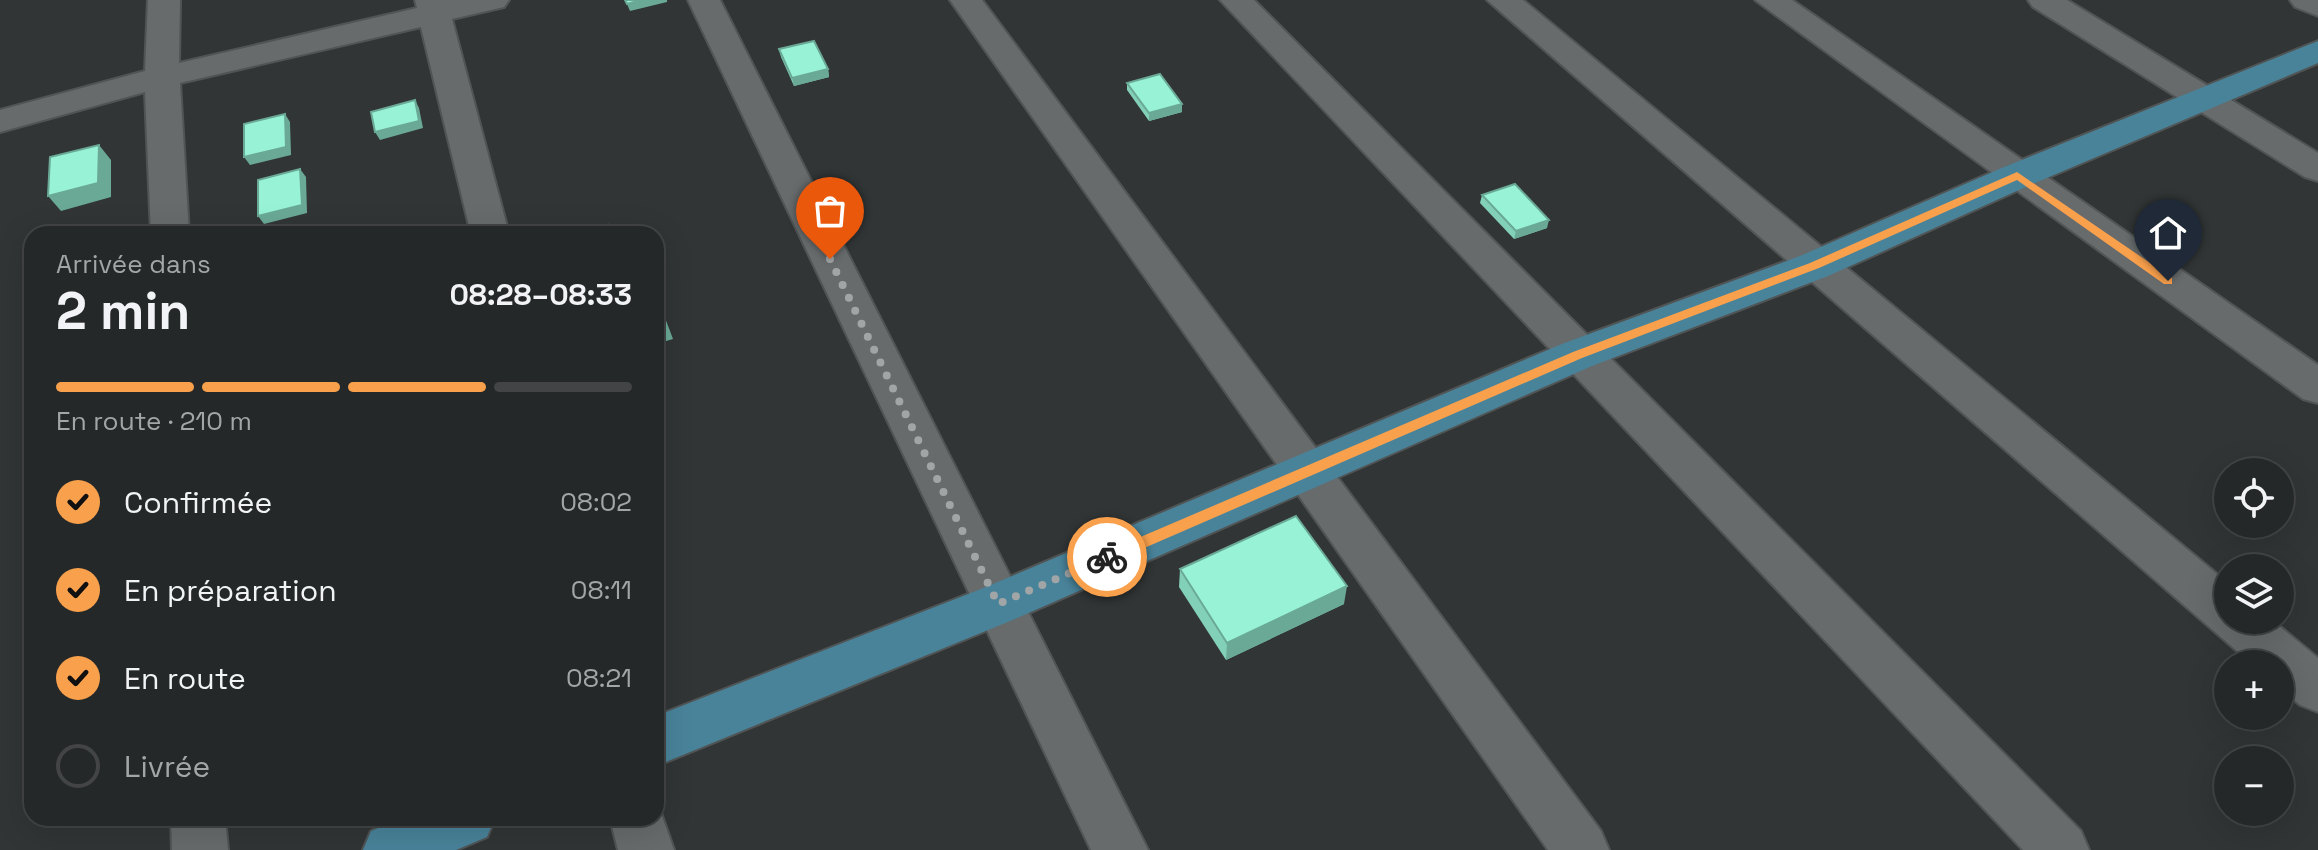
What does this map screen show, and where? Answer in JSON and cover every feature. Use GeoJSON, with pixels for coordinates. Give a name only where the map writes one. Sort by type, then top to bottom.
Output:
{"type":"FeatureCollection","features":[{"type":"Feature","properties":{"kind":"main road"},"geometry":{"type":"LineString","coordinates":[[664,738],[998,604],[1577,355],[1814,266],[2017,176],[2207,100],[2318,51]]}},
{"type":"Feature","properties":{"kind":"main road"},"geometry":{"type":"LineString","coordinates":[[391,850],[449,826]]}},
{"type":"Feature","properties":{"kind":"street"},"geometry":{"type":"LineString","coordinates":[[164,0],[162,77],[170,226]]}},
{"type":"Feature","properties":{"kind":"street"},"geometry":{"type":"LineString","coordinates":[[0,121],[433,7],[493,0]]}},
{"type":"Feature","properties":{"kind":"street"},"geometry":{"type":"LineString","coordinates":[[704,0],[1120,850]]}},
{"type":"Feature","properties":{"kind":"street"},"geometry":{"type":"LineString","coordinates":[[966,0],[1581,850]]}},
{"type":"Feature","properties":{"kind":"street"},"geometry":{"type":"LineString","coordinates":[[1236,0],[1577,355],[2061,850]]}},
{"type":"Feature","properties":{"kind":"street"},"geometry":{"type":"LineString","coordinates":[[1503,0],[2214,601]]}},
{"type":"Feature","properties":{"kind":"street"},"geometry":{"type":"LineString","coordinates":[[1771,0],[2318,387]]}},
{"type":"Feature","properties":{"kind":"street"},"geometry":{"type":"LineString","coordinates":[[2044,0],[2318,169]]}},
{"type":"Feature","properties":{"kind":"street"},"geometry":{"type":"LineString","coordinates":[[2306,0],[2318,6]]}},
{"type":"Feature","properties":{"kind":"street"},"geometry":{"type":"LineString","coordinates":[[433,7],[488,226]]}},
{"type":"Feature","properties":{"kind":"street"},"geometry":{"type":"LineString","coordinates":[[2253,634],[2318,689]]}},
{"type":"Feature","properties":{"kind":"street"},"geometry":{"type":"LineString","coordinates":[[198,826],[200,850]]}},
{"type":"Feature","properties":{"kind":"street"},"geometry":{"type":"LineString","coordinates":[[639,826],[646,850]]}},
{"type":"Feature","properties":{"kind":"building"},"geometry":{"type":"Polygon","coordinates":[[[814,41],[828,69],[792,78],[779,49],[814,41]]]}},
{"type":"Feature","properties":{"kind":"building"},"geometry":{"type":"Polygon","coordinates":[[[1160,74],[1182,104],[1149,113],[1127,83],[1160,74]]]}},
{"type":"Feature","properties":{"kind":"building"},"geometry":{"type":"Polygon","coordinates":[[[415,100],[419,121],[375,132],[371,112],[415,100]]]}},
{"type":"Feature","properties":{"kind":"building"},"geometry":{"type":"Polygon","coordinates":[[[285,114],[286,147],[244,157],[244,124],[285,114]]]}},
{"type":"Feature","properties":{"kind":"building"},"geometry":{"type":"Polygon","coordinates":[[[99,145],[98,183],[48,196],[50,157],[99,145]]]}},
{"type":"Feature","properties":{"kind":"building"},"geometry":{"type":"Polygon","coordinates":[[[300,169],[302,205],[258,216],[258,180],[300,169]]]}},
{"type":"Feature","properties":{"kind":"building"},"geometry":{"type":"Polygon","coordinates":[[[1515,184],[1549,220],[1516,231],[1482,195],[1515,184]]]}},
{"type":"Feature","properties":{"kind":"building"},"geometry":{"type":"Polygon","coordinates":[[[1296,516],[1347,586],[1227,643],[1180,569],[1296,516]]]}},
{"type":"Feature","properties":{"kind":"way so far"},"geometry":{"type":"LineString","coordinates":[[830,259],[998,604],[1107,557]]}},
{"type":"Feature","properties":{"kind":"route"},"geometry":{"type":"LineString","coordinates":[[1107,557],[1577,355],[1814,266],[2017,176],[2168,281]]}}]}
